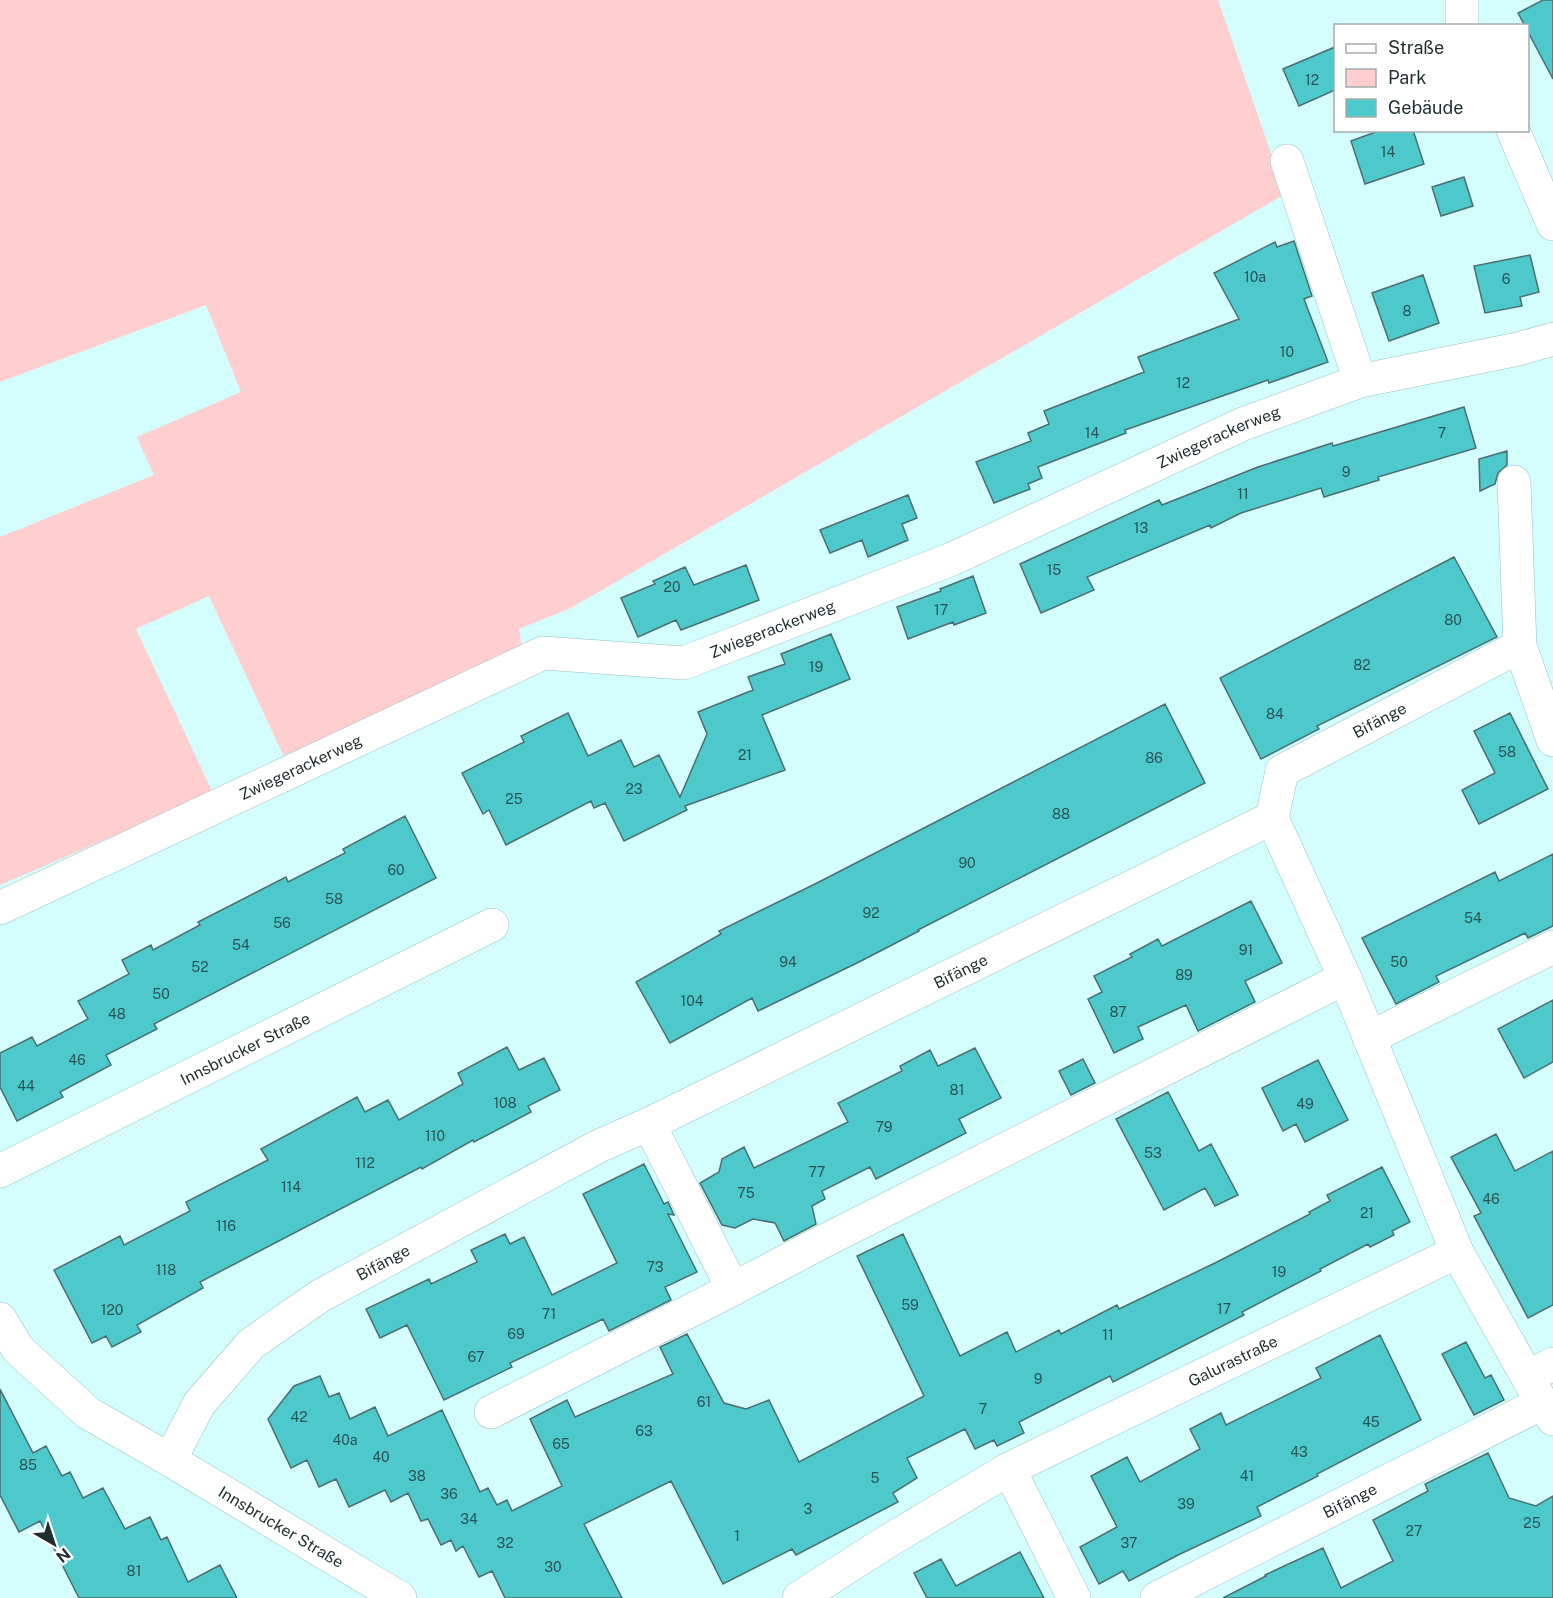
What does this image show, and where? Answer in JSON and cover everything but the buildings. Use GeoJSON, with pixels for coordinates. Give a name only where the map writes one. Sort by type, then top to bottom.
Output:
{"type":"FeatureCollection","features":[{"type":"Feature","properties":{"kind":"street"},"geometry":{"type":"LineString","coordinates":[[1462,0],[1462,24]]}},
{"type":"Feature","properties":{"kind":"street"},"geometry":{"type":"LineString","coordinates":[[1514,132],[1553,224]]}},
{"type":"Feature","properties":{"kind":"street"},"geometry":{"type":"LineString","coordinates":[[1287,160],[1360,381]]}},
{"type":"Feature","properties":{"kind":"street","name":"Zwiegerackerweg"},"geometry":{"type":"LineString","coordinates":[[0,908],[406,716],[543,654],[684,663],[952,559],[1243,424],[1360,381],[1518,349],[1553,339]]}},
{"type":"Feature","properties":{"kind":"street"},"geometry":{"type":"LineString","coordinates":[[1514,482],[1520,646],[1553,740]]}},
{"type":"Feature","properties":{"kind":"street","name":"Bifänge"},"geometry":{"type":"LineString","coordinates":[[1157,1598],[1544,1391],[1457,1252],[1345,978],[1272,818],[1282,771],[1520,646]]}},
{"type":"Feature","properties":{"kind":"street","name":"Bifänge"},"geometry":{"type":"LineString","coordinates":[[170,1460],[199,1404],[251,1344],[320,1296],[599,1146],[649,1124],[1272,818]]}},
{"type":"Feature","properties":{"kind":"street","name":"Innsbrucker Straße"},"geometry":{"type":"LineString","coordinates":[[0,1171],[492,925]]}},
{"type":"Feature","properties":{"kind":"street"},"geometry":{"type":"LineString","coordinates":[[1369,1038],[1553,947]]}},
{"type":"Feature","properties":{"kind":"street"},"geometry":{"type":"LineString","coordinates":[[491,1412],[1345,978]]}},
{"type":"Feature","properties":{"kind":"street"},"geometry":{"type":"LineString","coordinates":[[649,1124],[733,1289]]}},
{"type":"Feature","properties":{"kind":"street","name":"Galurastraße"},"geometry":{"type":"LineString","coordinates":[[799,1598],[888,1541],[1009,1469],[1457,1252]]}},
{"type":"Feature","properties":{"kind":"street","name":"Innsbrucker Straße"},"geometry":{"type":"LineString","coordinates":[[0,1319],[18,1349],[88,1413],[400,1598]]}},
{"type":"Feature","properties":{"kind":"street"},"geometry":{"type":"LineString","coordinates":[[1009,1469],[1074,1598]]}},
{"type":"Feature","properties":{"kind":"green space"},"geometry":{"type":"Polygon","coordinates":[[[0,0],[1218,0],[1285,194],[571,608],[519,629],[522,648],[286,761],[209,596],[136,629],[213,793],[0,885],[0,537],[154,475],[137,437],[241,392],[206,305],[0,382],[0,0]]]}}]}
